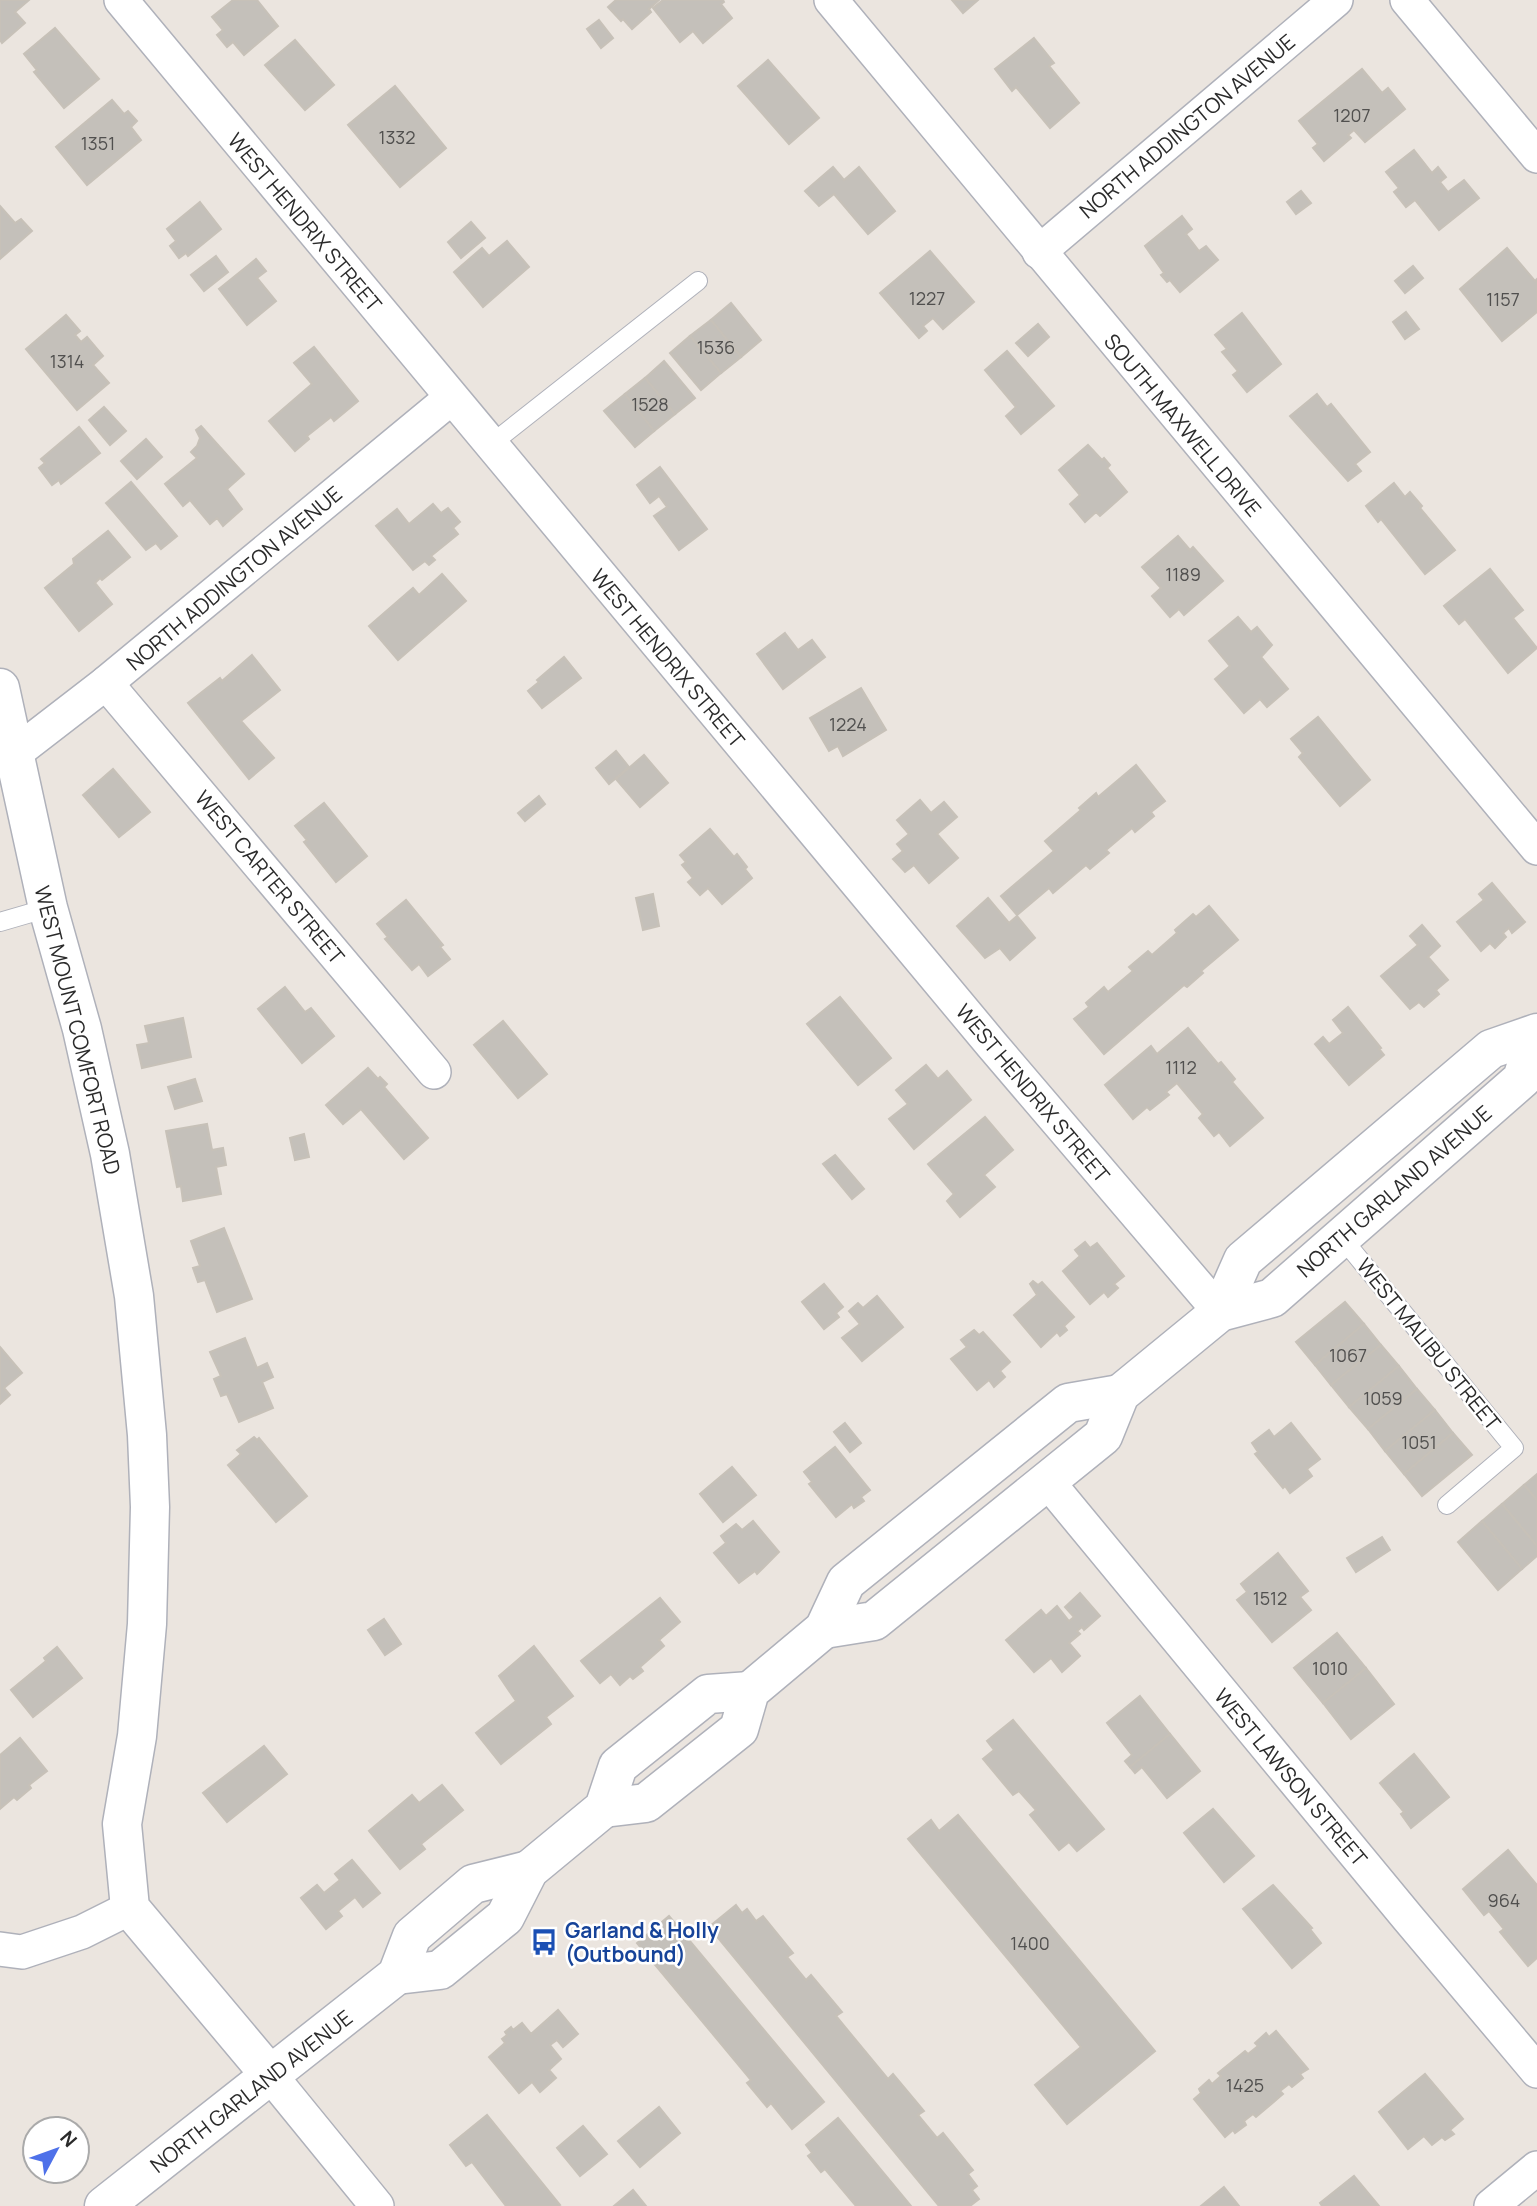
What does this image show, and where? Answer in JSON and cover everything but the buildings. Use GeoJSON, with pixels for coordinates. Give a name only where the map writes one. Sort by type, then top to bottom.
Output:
{"type":"FeatureCollection","features":[{"type":"Feature","properties":{"kind":"main road","name":"WEST MOUNT COMFORT ROAD"},"geometry":{"type":"LineString","coordinates":[[0,688],[48,908],[82,1029],[110,1154],[134,1296],[142,1369],[150,1507],[148,1611],[136,1736],[122,1824],[130,1908]]}},
{"type":"Feature","properties":{"kind":"main road","name":"NORTH GARLAND AVENUE"},"geometry":{"type":"LineString","coordinates":[[1220,1312],[1243,1260],[1491,1049],[1536,1033]]}},
{"type":"Feature","properties":{"kind":"main road","name":"NORTH GARLAND AVENUE"},"geometry":{"type":"LineString","coordinates":[[824,1629],[874,1621],[1103,1436],[1120,1394],[1220,1312],[1272,1298],[1522,1079],[1536,1033]]}},
{"type":"Feature","properties":{"kind":"main road","name":"NORTH GARLAND AVENUE"},"geometry":{"type":"LineString","coordinates":[[104,2206],[397,1975],[440,1970],[505,1917],[529,1870],[604,1808],[618,1766],[708,1694],[750,1691],[824,1629],[846,1582],[1068,1403],[1120,1394]]}},
{"type":"Feature","properties":{"kind":"main road"},"geometry":{"type":"LineString","coordinates":[[130,1908],[271,2076]]}},
{"type":"Feature","properties":{"kind":"street","name":"WEST HENDRIX STREET"},"geometry":{"type":"LineString","coordinates":[[121,0],[992,1045],[1220,1312]]}},
{"type":"Feature","properties":{"kind":"street","name":"SOUTH MAXWELL DRIVE"},"geometry":{"type":"LineString","coordinates":[[831,0],[1537,848]]}},
{"type":"Feature","properties":{"kind":"street","name":"NORTH ADDINGTON AVENUE"},"geometry":{"type":"LineString","coordinates":[[1039,252],[1335,0]]}},
{"type":"Feature","properties":{"kind":"street"},"geometry":{"type":"LineString","coordinates":[[1407,0],[1537,156]]}},
{"type":"Feature","properties":{"kind":"street","name":"NORTH ADDINGTON AVENUE"},"geometry":{"type":"LineString","coordinates":[[14,754],[106,684],[451,398]]}},
{"type":"Feature","properties":{"kind":"street","name":"WEST CARTER STREET"},"geometry":{"type":"LineString","coordinates":[[106,684],[434,1072]]}},
{"type":"Feature","properties":{"kind":"street","name":"WEST LAWSON STREET"},"geometry":{"type":"LineString","coordinates":[[1048,1482],[1537,2071]]}},
{"type":"Feature","properties":{"kind":"street"},"geometry":{"type":"LineString","coordinates":[[0,1949],[22,1952],[82,1932],[130,1908]]}},
{"type":"Feature","properties":{"kind":"street"},"geometry":{"type":"LineString","coordinates":[[271,2076],[377,2206]]}},
{"type":"Feature","properties":{"kind":"street"},"geometry":{"type":"LineString","coordinates":[[1491,2206],[1533,2180]]}},
{"type":"Feature","properties":{"kind":"lane"},"geometry":{"type":"LineString","coordinates":[[490,445],[698,281]]}},
{"type":"Feature","properties":{"kind":"lane"},"geometry":{"type":"LineString","coordinates":[[0,922],[48,908]]}},
{"type":"Feature","properties":{"kind":"lane","name":"WEST MALIBU STREET"},"geometry":{"type":"LineString","coordinates":[[1342,1238],[1514,1448],[1447,1505]]}},
{"type":"Feature","properties":{"kind":"place","name":"Garland & Holly (Outbound)"},"geometry":{"type":"Point","coordinates":[544,1942]}}]}
